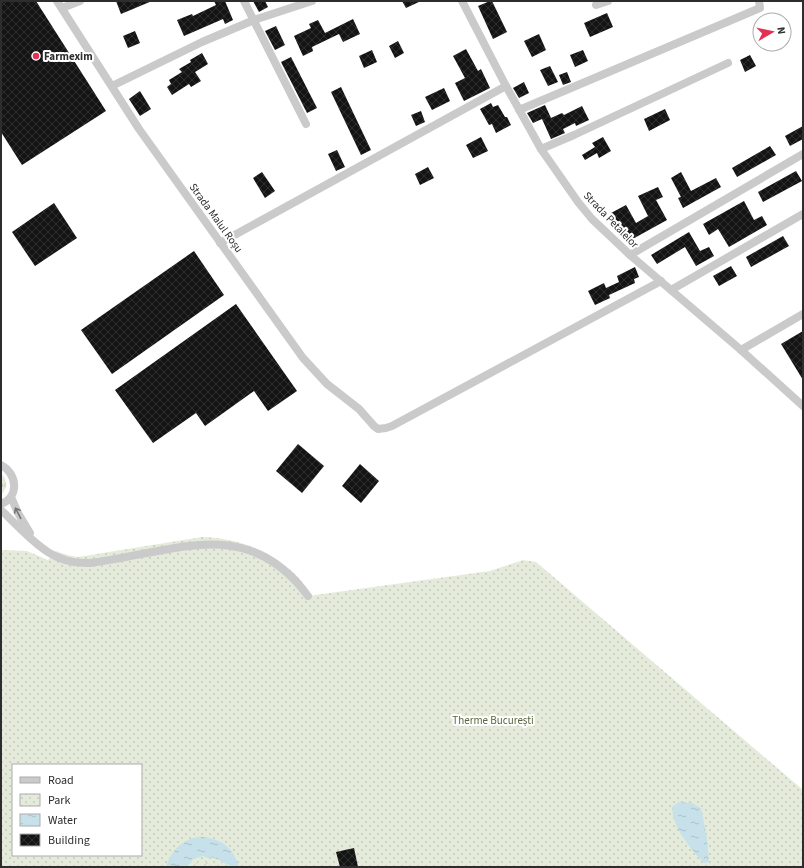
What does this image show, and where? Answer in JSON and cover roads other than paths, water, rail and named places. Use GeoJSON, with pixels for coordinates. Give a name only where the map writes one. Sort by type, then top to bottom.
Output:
{"type":"FeatureCollection","features":[{"type":"Feature","properties":{"kind":"street"},"geometry":{"type":"LineString","coordinates":[[60,4],[80,1]]}},
{"type":"Feature","properties":{"kind":"street"},"geometry":{"type":"LineString","coordinates":[[244,1],[306,124]]}},
{"type":"Feature","properties":{"kind":"street"},"geometry":{"type":"LineString","coordinates":[[112,86],[202,42],[254,20],[312,1]]}},
{"type":"Feature","properties":{"kind":"street","name":"Strada Petalelor"},"geometry":{"type":"LineString","coordinates":[[462,1],[506,86],[541,149],[564,184],[592,219],[630,255],[741,350],[803,406]]}},
{"type":"Feature","properties":{"kind":"street"},"geometry":{"type":"LineString","coordinates":[[596,5],[608,1]]}},
{"type":"Feature","properties":{"kind":"street"},"geometry":{"type":"LineString","coordinates":[[519,110],[760,8],[759,1]]}},
{"type":"Feature","properties":{"kind":"street","name":"Strada Malul Roșu"},"geometry":{"type":"LineString","coordinates":[[60,4],[139,129],[311,368],[359,409],[378,429],[392,426],[660,281]]}},
{"type":"Feature","properties":{"kind":"street"},"geometry":{"type":"LineString","coordinates":[[541,149],[728,63]]}},
{"type":"Feature","properties":{"kind":"street"},"geometry":{"type":"LineString","coordinates":[[220,243],[506,86]]}},
{"type":"Feature","properties":{"kind":"street"},"geometry":{"type":"LineString","coordinates":[[630,255],[803,154]]}},
{"type":"Feature","properties":{"kind":"street"},"geometry":{"type":"LineString","coordinates":[[671,290],[803,214]]}},
{"type":"Feature","properties":{"kind":"street"},"geometry":{"type":"LineString","coordinates":[[741,350],[803,314]]}},
{"type":"Feature","properties":{"kind":"street"},"geometry":{"type":"LineString","coordinates":[[1,465],[8,469],[12,474],[14,482],[11,497],[1,504]]}},
{"type":"Feature","properties":{"kind":"street"},"geometry":{"type":"LineString","coordinates":[[11,497],[24,524],[44,551]]}},
{"type":"Feature","properties":{"kind":"street"},"geometry":{"type":"LineString","coordinates":[[1,510],[44,551],[65,560],[84,563],[194,544],[210,543],[232,545],[257,553],[277,564],[294,579],[308,596]]}},
{"type":"Feature","properties":{"kind":"water"},"geometry":{"type":"Polygon","coordinates":[[[679,802],[692,803],[701,808],[707,838],[709,862],[704,863],[696,854],[676,824],[672,807],[679,802]]]}},
{"type":"Feature","properties":{"kind":"water"},"geometry":{"type":"Polygon","coordinates":[[[197,837],[211,838],[224,844],[233,853],[239,867],[232,866],[211,857],[210,859],[203,856],[193,859],[187,867],[166,867],[171,856],[181,844],[197,837]]]}},
{"type":"Feature","properties":{"kind":"place","name":"Farmexim"},"geometry":{"type":"Point","coordinates":[36,56]}},
{"type":"Feature","properties":{"kind":"park label","name":"Therme București"},"geometry":{"type":"Point","coordinates":[493,720]}}]}
